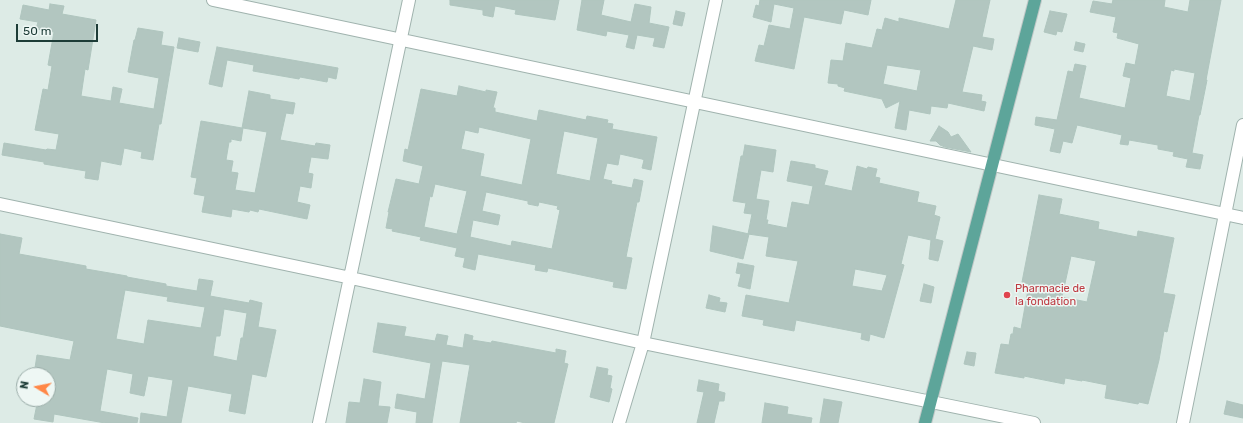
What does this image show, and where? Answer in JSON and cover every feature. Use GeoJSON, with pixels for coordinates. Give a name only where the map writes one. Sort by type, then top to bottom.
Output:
{"type":"FeatureCollection","features":[{"type":"Feature","properties":{"kind":"main road"},"geometry":{"type":"LineString","coordinates":[[924,423],[1035,0]]}},
{"type":"Feature","properties":{"kind":"street"},"geometry":{"type":"LineString","coordinates":[[213,0],[1243,218]]}},
{"type":"Feature","properties":{"kind":"street"},"geometry":{"type":"LineString","coordinates":[[319,423],[409,0]]}},
{"type":"Feature","properties":{"kind":"street"},"geometry":{"type":"LineString","coordinates":[[619,423],[643,343],[716,0]]}},
{"type":"Feature","properties":{"kind":"street"},"geometry":{"type":"LineString","coordinates":[[1183,423],[1243,125]]}},
{"type":"Feature","properties":{"kind":"street"},"geometry":{"type":"LineString","coordinates":[[0,204],[351,278],[643,343],[1034,423]]}},
{"type":"Feature","properties":{"kind":"building"},"geometry":{"type":"Polygon","coordinates":[[[450,0],[559,0],[555,20],[515,14],[516,10],[495,6],[493,17],[483,15],[483,10],[450,5],[450,0]]]}},
{"type":"Feature","properties":{"kind":"building"},"geometry":{"type":"Polygon","coordinates":[[[582,0],[604,0],[601,15],[631,22],[635,4],[651,7],[649,23],[669,27],[664,48],[653,46],[655,38],[637,35],[634,49],[626,47],[629,35],[607,31],[606,36],[577,30],[582,0]]]}},
{"type":"Feature","properties":{"kind":"building"},"geometry":{"type":"Polygon","coordinates":[[[760,0],[871,0],[868,15],[844,10],[841,24],[804,17],[794,69],[755,61],[759,45],[764,46],[769,25],[790,29],[794,8],[774,4],[771,22],[753,17],[756,5],[759,6],[760,0]]]}},
{"type":"Feature","properties":{"kind":"building"},"geometry":{"type":"Polygon","coordinates":[[[956,0],[990,0],[982,37],[994,39],[992,50],[973,46],[962,92],[982,95],[981,101],[986,102],[984,111],[948,103],[947,108],[931,106],[930,114],[909,110],[906,130],[895,128],[900,101],[886,108],[882,99],[844,91],[845,88],[838,86],[838,84],[828,83],[831,60],[843,61],[846,43],[872,48],[877,29],[882,30],[885,18],[899,22],[899,18],[949,29],[956,0]],[[887,65],[883,84],[917,91],[921,70],[887,65]]]}},
{"type":"Feature","properties":{"kind":"building"},"geometry":{"type":"Polygon","coordinates":[[[1113,0],[1165,0],[1164,7],[1188,12],[1190,0],[1221,0],[1192,153],[1203,155],[1200,169],[1186,167],[1188,159],[1173,156],[1174,152],[1158,149],[1158,145],[1129,140],[1128,145],[1120,144],[1122,135],[1077,125],[1072,143],[1063,141],[1060,153],[1050,151],[1055,129],[1035,125],[1036,117],[1057,120],[1068,71],[1073,72],[1075,64],[1086,66],[1079,98],[1125,108],[1131,78],[1123,76],[1126,63],[1135,65],[1139,44],[1117,38],[1118,33],[1113,32],[1116,17],[1090,12],[1093,1],[1112,4],[1113,0]],[[1174,69],[1174,71],[1171,70],[1166,96],[1190,101],[1195,73],[1174,69]]]}},
{"type":"Feature","properties":{"kind":"building"},"geometry":{"type":"Polygon","coordinates":[[[50,4],[64,6],[62,14],[96,20],[88,70],[85,69],[81,96],[111,101],[113,87],[122,89],[119,103],[154,109],[159,78],[128,72],[134,40],[138,28],[163,32],[161,45],[174,47],[161,124],[159,124],[153,160],[141,158],[142,152],[124,148],[121,165],[101,161],[98,180],[85,178],[86,171],[2,155],[4,143],[46,150],[56,150],[59,134],[35,130],[43,89],[48,90],[52,66],[48,65],[54,32],[36,29],[38,22],[20,19],[23,5],[49,10],[50,4]]]}},
{"type":"Feature","properties":{"kind":"building"},"geometry":{"type":"Polygon","coordinates":[[[676,11],[685,13],[682,26],[673,24],[676,11]]]}},
{"type":"Feature","properties":{"kind":"building"},"geometry":{"type":"Polygon","coordinates":[[[1050,11],[1067,14],[1062,32],[1057,31],[1056,35],[1044,32],[1050,11]]]}},
{"type":"Feature","properties":{"kind":"building"},"geometry":{"type":"Polygon","coordinates":[[[179,38],[200,42],[198,52],[177,48],[179,38]]]}},
{"type":"Feature","properties":{"kind":"building"},"geometry":{"type":"Polygon","coordinates":[[[1076,42],[1085,44],[1083,52],[1074,50],[1076,42]]]}},
{"type":"Feature","properties":{"kind":"building"},"geometry":{"type":"Polygon","coordinates":[[[217,47],[338,68],[336,79],[328,77],[327,82],[253,71],[254,65],[227,60],[222,87],[209,84],[217,47]]]}},
{"type":"Feature","properties":{"kind":"building"},"geometry":{"type":"Polygon","coordinates":[[[459,86],[486,92],[486,90],[497,92],[493,108],[495,108],[495,112],[537,121],[539,110],[586,120],[587,116],[608,120],[607,123],[613,124],[612,129],[657,137],[651,170],[642,168],[644,160],[620,154],[618,165],[607,163],[603,179],[612,181],[611,184],[632,188],[634,179],[643,181],[639,202],[637,202],[626,257],[632,258],[626,289],[613,287],[614,282],[548,268],[547,272],[535,270],[536,265],[478,254],[475,270],[463,267],[465,258],[455,256],[457,248],[420,240],[421,237],[392,231],[393,229],[386,228],[388,212],[396,179],[419,184],[423,166],[403,161],[405,149],[408,150],[421,89],[457,96],[459,86]],[[479,127],[478,133],[465,130],[461,149],[484,154],[480,176],[522,185],[531,139],[479,127]],[[564,131],[556,174],[590,181],[598,138],[564,131]],[[435,184],[432,197],[430,196],[424,227],[457,234],[467,191],[435,184]],[[486,192],[482,211],[500,215],[498,225],[473,220],[470,237],[511,246],[512,241],[552,249],[560,210],[557,209],[558,206],[539,202],[538,206],[528,204],[528,201],[486,192]]]}},
{"type":"Feature","properties":{"kind":"building"},"geometry":{"type":"Polygon","coordinates":[[[249,91],[270,95],[270,99],[295,103],[293,114],[286,113],[280,140],[315,146],[316,143],[330,145],[328,159],[311,157],[308,173],[313,174],[311,188],[300,186],[297,202],[310,205],[307,219],[259,209],[258,212],[250,210],[249,212],[232,209],[231,217],[202,212],[205,196],[194,194],[197,178],[191,177],[201,121],[242,128],[249,91]],[[243,128],[241,141],[231,139],[231,142],[229,142],[226,160],[233,161],[231,172],[238,173],[235,190],[255,193],[267,132],[243,128]]]}},
{"type":"Feature","properties":{"kind":"building"},"geometry":{"type":"Polygon","coordinates":[[[939,126],[948,132],[951,137],[958,134],[971,152],[945,147],[936,141],[930,141],[939,126]]]}},
{"type":"Feature","properties":{"kind":"building"},"geometry":{"type":"Polygon","coordinates":[[[745,145],[776,150],[773,172],[761,170],[756,199],[769,201],[766,220],[768,220],[767,224],[787,228],[792,202],[809,205],[813,186],[787,181],[791,161],[815,165],[815,168],[828,171],[824,185],[852,191],[857,166],[867,169],[868,167],[877,169],[875,177],[880,178],[879,183],[919,192],[917,202],[936,206],[934,215],[940,217],[935,239],[943,241],[938,261],[929,259],[931,240],[908,235],[901,264],[904,265],[884,338],[870,334],[869,341],[861,339],[862,333],[796,320],[794,331],[763,325],[764,320],[742,316],[746,295],[789,303],[798,261],[766,256],[769,237],[748,234],[752,214],[744,213],[746,203],[733,201],[741,156],[743,156],[745,145]],[[855,269],[852,286],[882,291],[887,275],[855,269]]]}},
{"type":"Feature","properties":{"kind":"building"},"geometry":{"type":"Polygon","coordinates":[[[1039,195],[1062,199],[1059,214],[1099,222],[1098,229],[1137,237],[1138,231],[1174,238],[1163,293],[1175,295],[1167,332],[1164,331],[1159,360],[1148,404],[1139,402],[1138,404],[1105,398],[1107,385],[1065,378],[1064,384],[1024,376],[1024,378],[995,373],[1001,344],[1009,345],[1014,327],[1021,329],[1029,284],[1022,282],[1039,195]],[[1071,256],[1062,297],[1087,302],[1096,261],[1071,256]]]}},
{"type":"Feature","properties":{"kind":"building"},"geometry":{"type":"Polygon","coordinates":[[[713,226],[749,234],[743,259],[710,251],[713,226]]]}},
{"type":"Feature","properties":{"kind":"building"},"geometry":{"type":"Polygon","coordinates":[[[0,234],[22,238],[19,254],[86,266],[86,269],[197,291],[199,279],[213,281],[210,296],[249,303],[250,300],[262,303],[258,327],[276,330],[266,377],[252,374],[245,414],[229,411],[232,394],[188,386],[181,423],[140,423],[141,413],[167,417],[173,380],[148,376],[144,396],[130,393],[133,374],[107,369],[100,411],[138,418],[137,423],[105,423],[54,414],[53,422],[34,419],[36,407],[56,407],[56,367],[35,367],[37,355],[70,360],[74,341],[0,326],[0,234]],[[125,290],[116,339],[144,344],[148,320],[201,328],[205,307],[167,301],[168,297],[125,290]],[[224,309],[220,336],[216,336],[213,356],[237,361],[247,313],[224,309]]]}},
{"type":"Feature","properties":{"kind":"building"},"geometry":{"type":"Polygon","coordinates":[[[738,263],[754,266],[750,289],[738,286],[741,274],[736,273],[738,263]]]}},
{"type":"Feature","properties":{"kind":"building"},"geometry":{"type":"Polygon","coordinates":[[[924,284],[934,287],[931,303],[920,301],[924,284]]]}},
{"type":"Feature","properties":{"kind":"building"},"geometry":{"type":"Polygon","coordinates":[[[709,295],[720,298],[719,302],[727,303],[725,312],[706,308],[709,295]]]}},
{"type":"Feature","properties":{"kind":"building"},"geometry":{"type":"Polygon","coordinates":[[[378,323],[406,327],[404,336],[435,341],[437,334],[448,336],[446,345],[463,348],[465,334],[473,336],[472,340],[491,343],[492,341],[556,353],[556,349],[566,351],[564,363],[568,364],[554,423],[525,423],[517,421],[516,423],[460,423],[470,365],[442,361],[432,423],[416,423],[417,412],[395,408],[397,394],[425,399],[431,363],[373,352],[378,323]]]}},
{"type":"Feature","properties":{"kind":"building"},"geometry":{"type":"Polygon","coordinates":[[[967,352],[976,353],[974,366],[964,364],[967,352]]]}},
{"type":"Feature","properties":{"kind":"building"},"geometry":{"type":"Polygon","coordinates":[[[597,367],[608,369],[607,375],[612,376],[610,388],[612,389],[609,402],[590,397],[597,367]]]}},
{"type":"Feature","properties":{"kind":"building"},"geometry":{"type":"Polygon","coordinates":[[[364,379],[381,382],[378,406],[390,407],[387,423],[346,423],[349,402],[360,403],[364,379]]]}},
{"type":"Feature","properties":{"kind":"building"},"geometry":{"type":"Polygon","coordinates":[[[699,380],[719,384],[718,391],[725,393],[724,401],[719,401],[714,423],[697,423],[704,392],[697,391],[699,380]]]}},
{"type":"Feature","properties":{"kind":"building"},"geometry":{"type":"Polygon","coordinates":[[[824,399],[842,402],[838,423],[820,423],[824,399]]]}},
{"type":"Feature","properties":{"kind":"building"},"geometry":{"type":"Polygon","coordinates":[[[1227,401],[1243,405],[1243,418],[1224,414],[1227,401]]]}},
{"type":"Feature","properties":{"kind":"building"},"geometry":{"type":"Polygon","coordinates":[[[765,403],[788,407],[787,414],[812,418],[811,423],[762,423],[765,403]]]}},
{"type":"Feature","properties":{"kind":"place","name":"Pharmacie de la fondation"},"geometry":{"type":"Point","coordinates":[1007,295]}}]}
